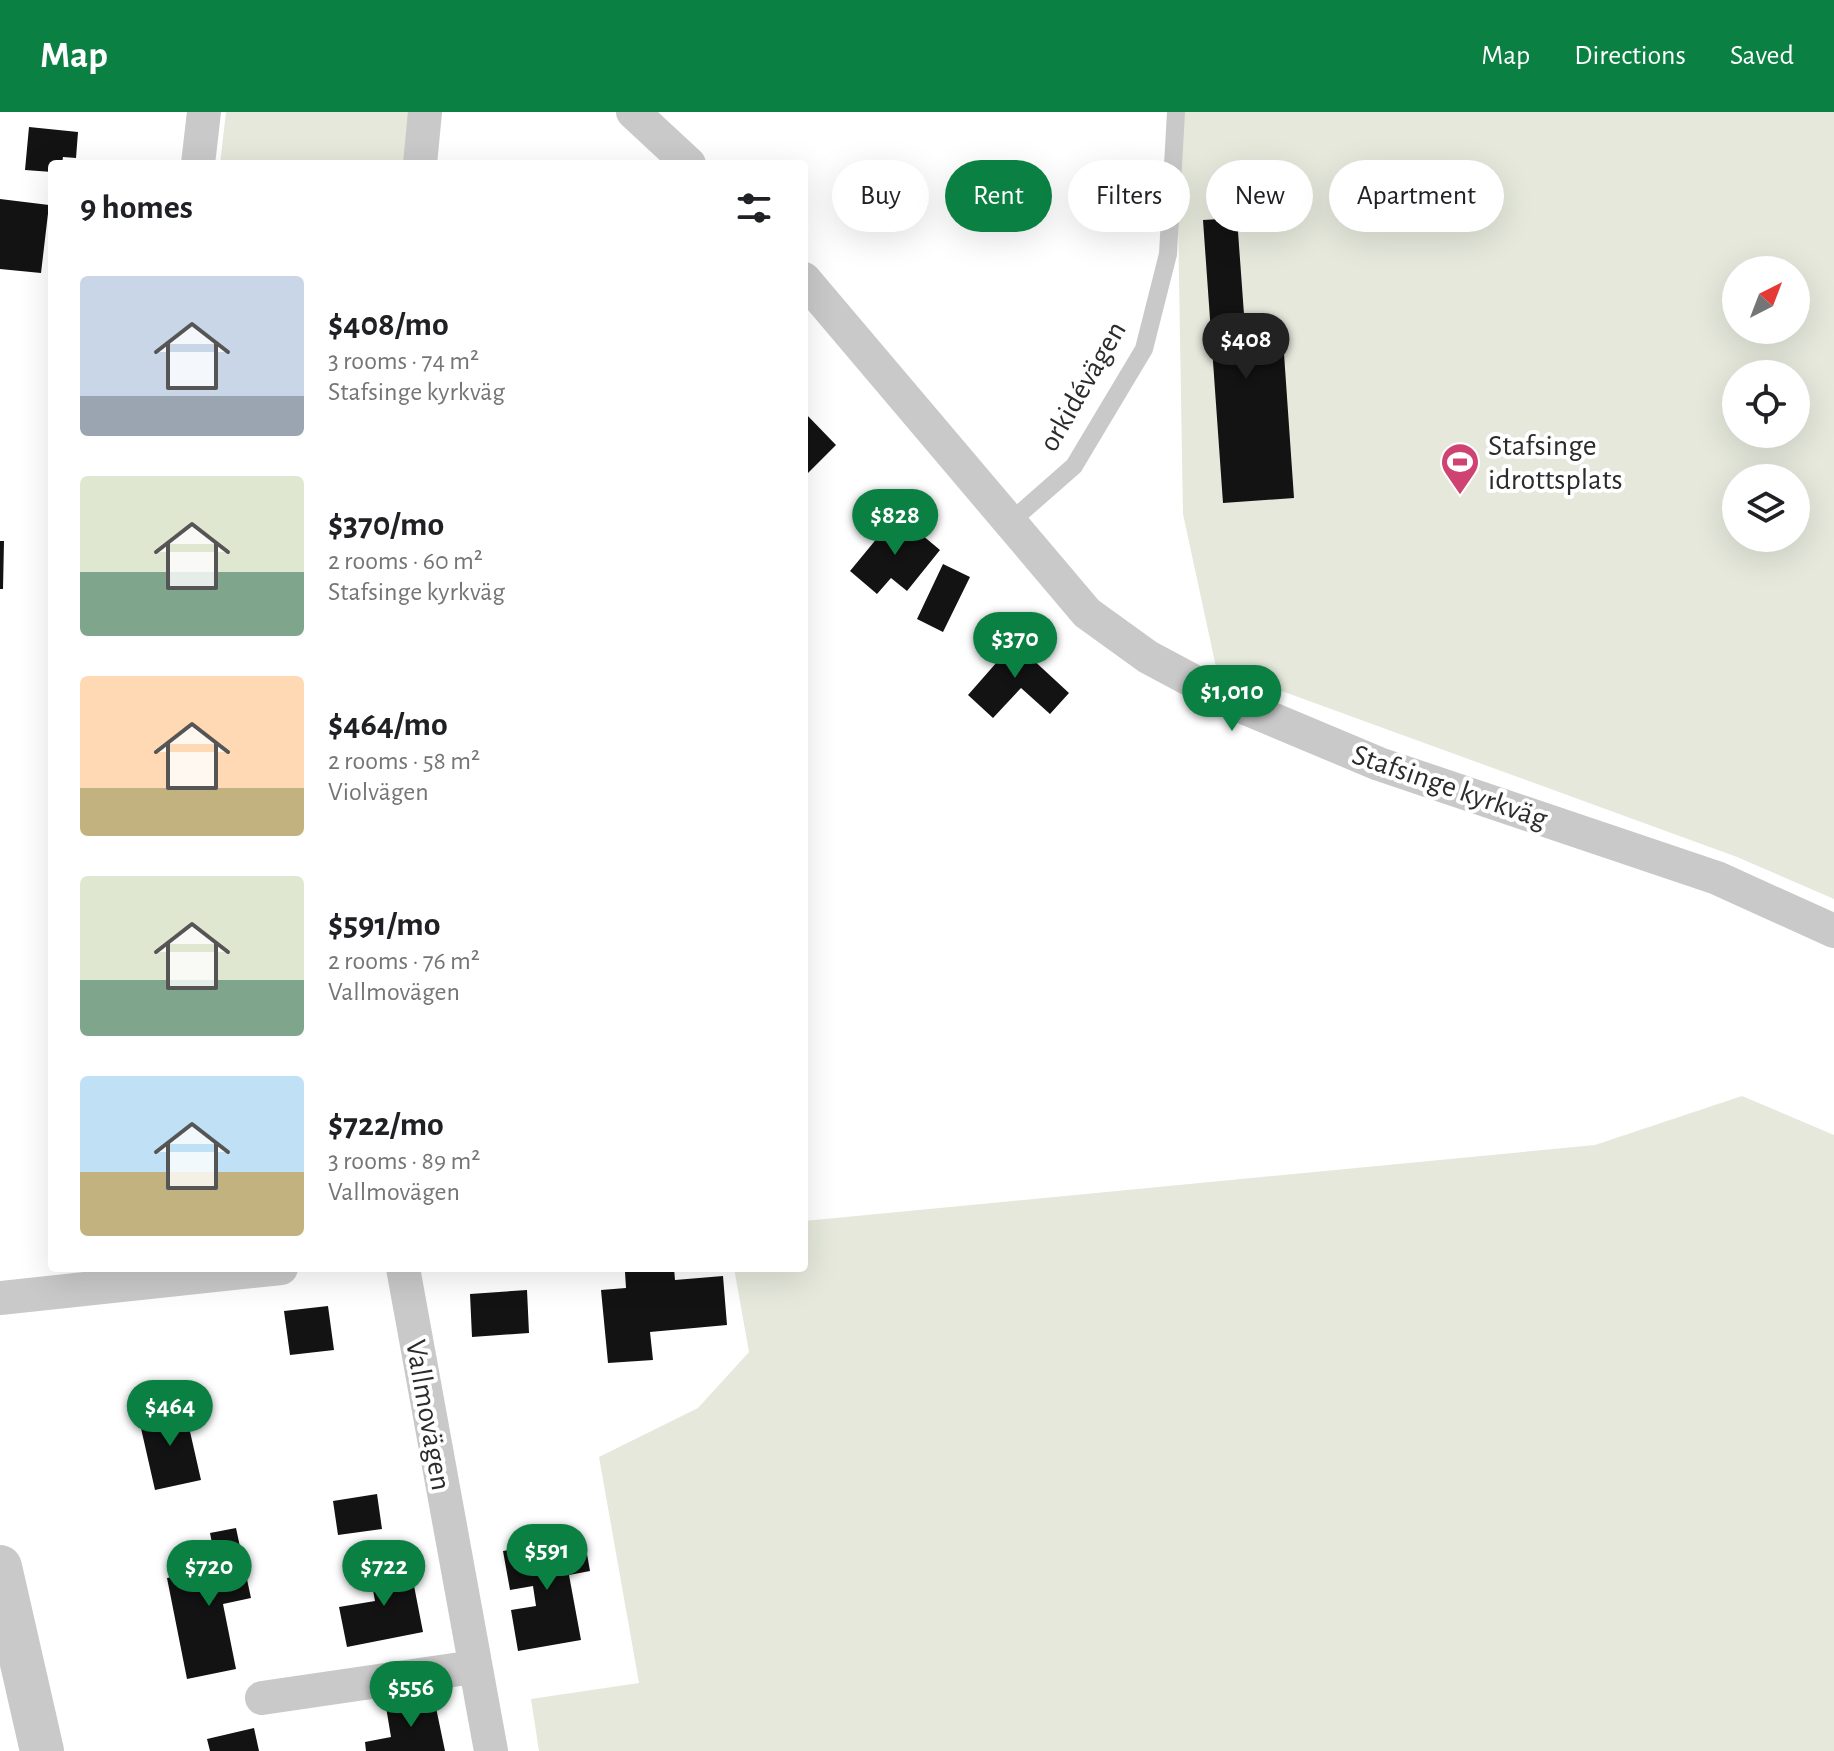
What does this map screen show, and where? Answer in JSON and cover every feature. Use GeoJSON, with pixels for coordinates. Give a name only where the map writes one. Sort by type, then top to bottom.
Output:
{"type":"FeatureCollection","features":[{"type":"Feature","properties":{"kind":"street"},"geometry":{"type":"LineString","coordinates":[[198,160],[204,112]]}},
{"type":"Feature","properties":{"kind":"street"},"geometry":{"type":"LineString","coordinates":[[420,160],[425,112]]}},
{"type":"Feature","properties":{"kind":"street"},"geometry":{"type":"LineString","coordinates":[[633,112],[685,160]]}},
{"type":"Feature","properties":{"kind":"street","name":"Stafsinge kyrkväg"},"geometry":{"type":"LineString","coordinates":[[808,284],[1087,613],[1148,657],[1236,704],[1379,764],[1717,878],[1834,931]]}},
{"type":"Feature","properties":{"kind":"street"},"geometry":{"type":"LineString","coordinates":[[0,1298],[244,1272]]}},
{"type":"Feature","properties":{"kind":"street","name":"Vallmovägen"},"geometry":{"type":"LineString","coordinates":[[404,1272],[491,1751]]}},
{"type":"Feature","properties":{"kind":"street"},"geometry":{"type":"LineString","coordinates":[[0,1567],[42,1751]]}},
{"type":"Feature","properties":{"kind":"street"},"geometry":{"type":"LineString","coordinates":[[262,1698],[474,1667]]}},
{"type":"Feature","properties":{"kind":"lane","name":"orkidévägen"},"geometry":{"type":"LineString","coordinates":[[1009,523],[1074,466],[1144,349],[1168,254],[1176,112]]}},
{"type":"Feature","properties":{"kind":"shaded area"},"geometry":{"type":"Polygon","coordinates":[[[226,112],[412,112],[406,160],[220,160],[226,112]]]}},
{"type":"Feature","properties":{"kind":"shaded area","name":"Stafsinge idrottsplats"},"geometry":{"type":"Polygon","coordinates":[[[1185,112],[1834,112],[1834,899],[1737,857],[1216,667],[1183,514],[1178,232],[1190,232],[1190,160],[1177,160],[1185,112]]]}},
{"type":"Feature","properties":{"kind":"shaded area"},"geometry":{"type":"Polygon","coordinates":[[[1742,1096],[1834,1135],[1834,1751],[539,1751],[531,1699],[639,1683],[599,1457],[698,1408],[749,1352],[735,1272],[808,1272],[808,1221],[1595,1145],[1742,1096]]]}},
{"type":"Feature","properties":{"kind":"building"},"geometry":{"type":"Polygon","coordinates":[[[29,127],[78,132],[76,158],[48,160],[48,172],[25,170],[29,127]]]}},
{"type":"Feature","properties":{"kind":"building"},"geometry":{"type":"Polygon","coordinates":[[[0,199],[48,205],[41,273],[0,269],[0,199]]]}},
{"type":"Feature","properties":{"kind":"building"},"geometry":{"type":"Polygon","coordinates":[[[1203,220],[1206,220],[1206,232],[1238,232],[1245,328],[1282,325],[1294,498],[1223,503],[1203,220]]]}},
{"type":"Feature","properties":{"kind":"building"},"geometry":{"type":"Polygon","coordinates":[[[808,416],[836,445],[808,473],[808,416]]]}},
{"type":"Feature","properties":{"kind":"building"},"geometry":{"type":"Polygon","coordinates":[[[897,514],[940,550],[907,591],[891,578],[877,594],[850,571],[897,514]]]}},
{"type":"Feature","properties":{"kind":"building"},"geometry":{"type":"Polygon","coordinates":[[[0,541],[4,541],[3,589],[0,589],[0,541]]]}},
{"type":"Feature","properties":{"kind":"building"},"geometry":{"type":"Polygon","coordinates":[[[943,564],[970,577],[943,632],[917,619],[943,564]]]}},
{"type":"Feature","properties":{"kind":"building"},"geometry":{"type":"Polygon","coordinates":[[[1003,632],[1069,693],[1050,714],[1021,688],[993,718],[968,695],[997,662],[985,651],[1003,632]]]}},
{"type":"Feature","properties":{"kind":"building"},"geometry":{"type":"Polygon","coordinates":[[[625,1272],[674,1272],[675,1280],[723,1276],[727,1325],[650,1332],[653,1360],[608,1363],[601,1290],[626,1288],[625,1272]]]}},
{"type":"Feature","properties":{"kind":"building"},"geometry":{"type":"Polygon","coordinates":[[[527,1290],[529,1333],[472,1337],[470,1294],[527,1290]]]}},
{"type":"Feature","properties":{"kind":"building"},"geometry":{"type":"Polygon","coordinates":[[[328,1306],[334,1350],[290,1355],[284,1311],[328,1306]]]}},
{"type":"Feature","properties":{"kind":"building"},"geometry":{"type":"Polygon","coordinates":[[[184,1405],[201,1480],[155,1490],[138,1415],[184,1405]]]}},
{"type":"Feature","properties":{"kind":"building"},"geometry":{"type":"Polygon","coordinates":[[[377,1494],[382,1529],[338,1535],[333,1501],[377,1494]]]}},
{"type":"Feature","properties":{"kind":"building"},"geometry":{"type":"Polygon","coordinates":[[[236,1528],[251,1598],[223,1604],[236,1669],[187,1679],[167,1578],[217,1568],[210,1533],[236,1528]]]}},
{"type":"Feature","properties":{"kind":"building"},"geometry":{"type":"Polygon","coordinates":[[[584,1537],[590,1571],[569,1575],[581,1640],[518,1651],[511,1610],[536,1606],[533,1586],[510,1590],[503,1551],[584,1537]]]}},
{"type":"Feature","properties":{"kind":"building"},"geometry":{"type":"Polygon","coordinates":[[[409,1560],[423,1632],[347,1647],[339,1607],[375,1601],[369,1568],[409,1560]]]}},
{"type":"Feature","properties":{"kind":"building"},"geometry":{"type":"Polygon","coordinates":[[[434,1698],[445,1751],[366,1751],[365,1742],[391,1737],[386,1707],[434,1698]]]}},
{"type":"Feature","properties":{"kind":"building"},"geometry":{"type":"Polygon","coordinates":[[[254,1728],[259,1751],[210,1751],[207,1739],[254,1728]]]}},
{"type":"Feature","properties":{"kind":"place","name":"Stafsinge idrottsplats"},"geometry":{"type":"Point","coordinates":[1460,496]}}]}
